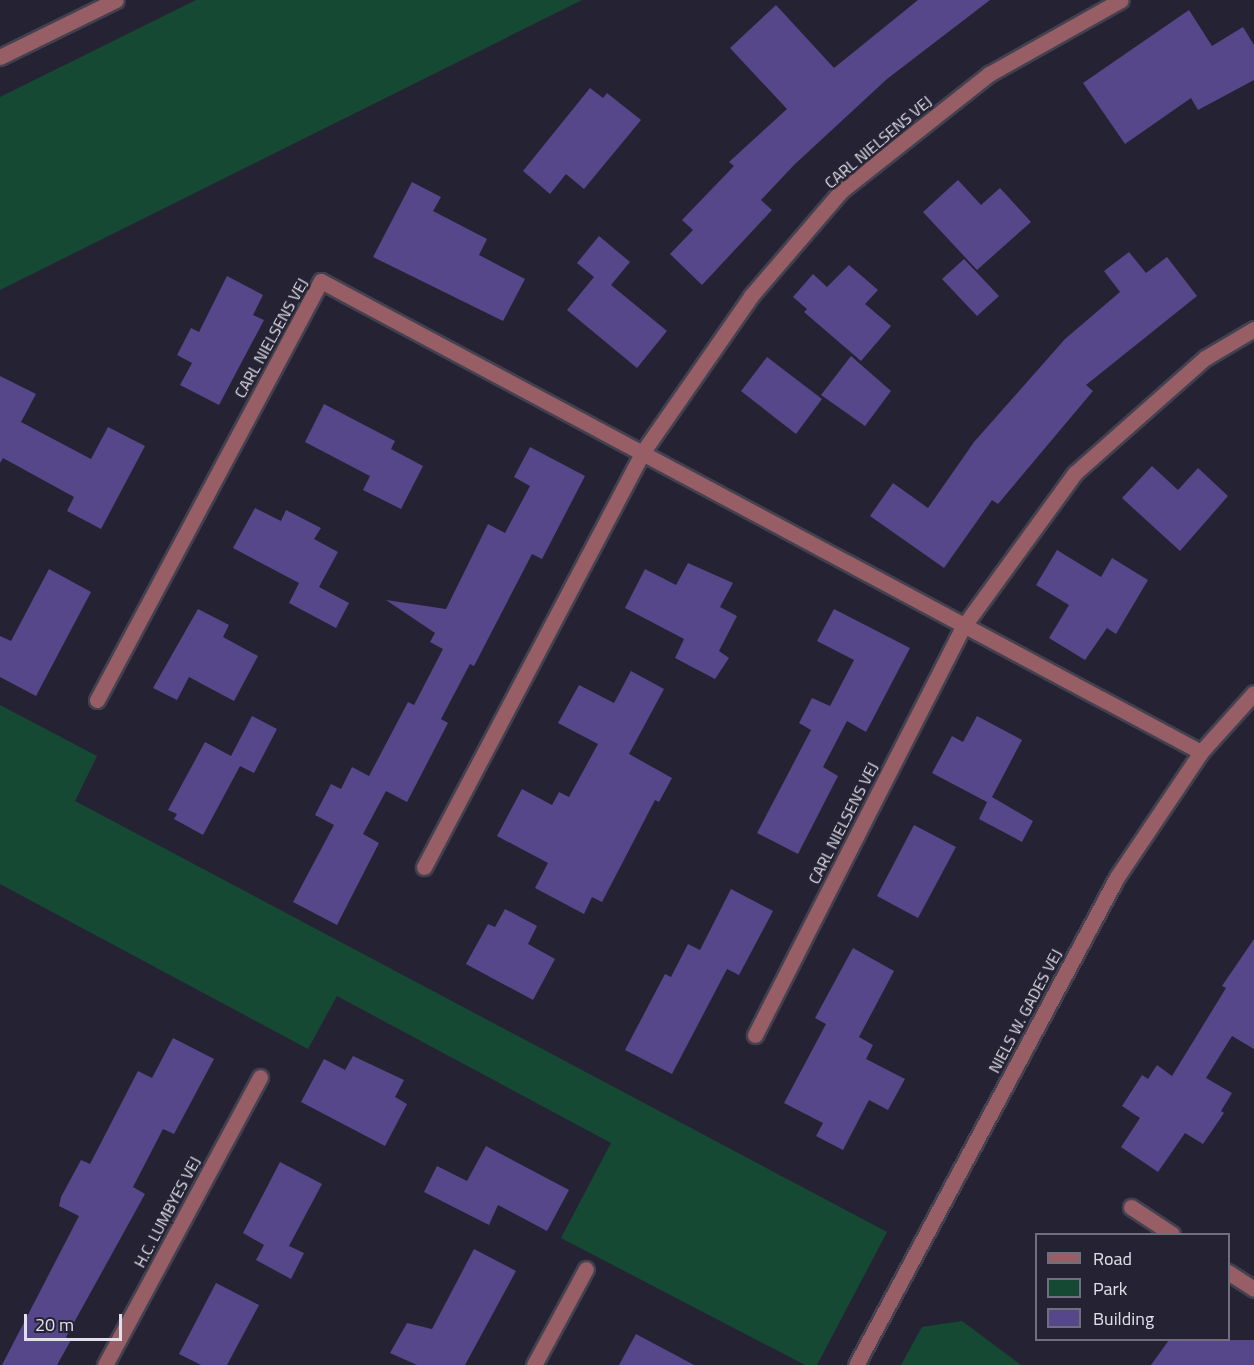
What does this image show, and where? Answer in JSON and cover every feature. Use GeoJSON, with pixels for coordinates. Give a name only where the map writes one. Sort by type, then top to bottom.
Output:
{"type":"FeatureCollection","features":[{"type":"Feature","properties":{"kind":"street"},"geometry":{"type":"LineString","coordinates":[[0,57],[116,0]]}},
{"type":"Feature","properties":{"kind":"street","name":"CARL NIELSENS VEJ"},"geometry":{"type":"LineString","coordinates":[[424,867],[642,453],[752,296],[842,191],[989,74],[1121,0]]}},
{"type":"Feature","properties":{"kind":"street","name":"CARL NIELSENS VEJ"},"geometry":{"type":"LineString","coordinates":[[97,700],[321,281],[963,627],[1201,752]]}},
{"type":"Feature","properties":{"kind":"street","name":"CARL NIELSENS VEJ"},"geometry":{"type":"LineString","coordinates":[[755,1035],[963,627],[1075,473],[1205,358],[1254,329]]}},
{"type":"Feature","properties":{"kind":"street","name":"NIELS W. GADES VEJ"},"geometry":{"type":"LineString","coordinates":[[856,1365],[1117,877],[1201,752],[1254,693]]}},
{"type":"Feature","properties":{"kind":"street","name":"H.C. LUMBYES VEJ"},"geometry":{"type":"LineString","coordinates":[[105,1365],[260,1077]]}},
{"type":"Feature","properties":{"kind":"street"},"geometry":{"type":"LineString","coordinates":[[1131,1207],[1170,1233]]}},
{"type":"Feature","properties":{"kind":"street"},"geometry":{"type":"LineString","coordinates":[[534,1365],[586,1269]]}},
{"type":"Feature","properties":{"kind":"street"},"geometry":{"type":"LineString","coordinates":[[1230,1273],[1254,1289]]}},
{"type":"Feature","properties":{"kind":"green space"},"geometry":{"type":"Polygon","coordinates":[[[196,0],[582,0],[0,290],[0,97],[196,0]]]}},
{"type":"Feature","properties":{"kind":"green space"},"geometry":{"type":"Polygon","coordinates":[[[0,705],[97,756],[75,801],[887,1232],[817,1365],[805,1365],[561,1238],[611,1143],[337,996],[308,1049],[0,884],[0,705]]]}},
{"type":"Feature","properties":{"kind":"green space"},"geometry":{"type":"Polygon","coordinates":[[[962,1321],[1021,1365],[901,1365],[922,1327],[962,1321]]]}},
{"type":"Feature","properties":{"kind":"building"},"geometry":{"type":"Polygon","coordinates":[[[918,0],[990,0],[887,79],[794,165],[761,200],[772,210],[702,285],[670,254],[693,230],[682,220],[734,166],[729,162],[787,109],[730,48],[776,5],[834,68],[918,0]]]}},
{"type":"Feature","properties":{"kind":"building"},"geometry":{"type":"Polygon","coordinates":[[[1189,10],[1212,46],[1243,27],[1254,45],[1254,80],[1198,110],[1191,98],[1125,144],[1083,83],[1189,10]]]}},
{"type":"Feature","properties":{"kind":"building"},"geometry":{"type":"Polygon","coordinates":[[[590,88],[603,98],[607,93],[641,120],[584,189],[566,174],[550,194],[523,171],[590,88]]]}},
{"type":"Feature","properties":{"kind":"building"},"geometry":{"type":"Polygon","coordinates":[[[958,180],[981,205],[1000,188],[1031,222],[977,270],[923,212],[958,180]]]}},
{"type":"Feature","properties":{"kind":"building"},"geometry":{"type":"Polygon","coordinates":[[[412,182],[441,197],[433,211],[487,239],[479,255],[525,279],[503,321],[373,257],[412,182]]]}},
{"type":"Feature","properties":{"kind":"building"},"geometry":{"type":"Polygon","coordinates":[[[599,236],[630,262],[611,285],[667,331],[637,368],[567,310],[594,277],[577,263],[599,236]]]}},
{"type":"Feature","properties":{"kind":"building"},"geometry":{"type":"Polygon","coordinates":[[[1129,252],[1146,273],[1167,257],[1197,296],[1086,385],[1093,391],[998,504],[992,500],[944,568],[870,516],[893,483],[928,508],[974,442],[1065,339],[1120,292],[1104,271],[1129,252]]]}},
{"type":"Feature","properties":{"kind":"building"},"geometry":{"type":"Polygon","coordinates":[[[964,259],[999,296],[977,316],[942,279],[964,259]]]}},
{"type":"Feature","properties":{"kind":"building"},"geometry":{"type":"Polygon","coordinates":[[[849,265],[878,290],[865,304],[891,326],[861,361],[804,312],[807,309],[793,297],[813,274],[827,287],[849,265]]]}},
{"type":"Feature","properties":{"kind":"building"},"geometry":{"type":"Polygon","coordinates":[[[227,276],[263,295],[253,315],[264,320],[219,405],[180,385],[192,363],[177,355],[191,328],[199,332],[227,276]]]}},
{"type":"Feature","properties":{"kind":"building"},"geometry":{"type":"Polygon","coordinates":[[[851,356],[891,391],[865,426],[821,395],[851,356]]]}},
{"type":"Feature","properties":{"kind":"building"},"geometry":{"type":"Polygon","coordinates":[[[767,357],[822,399],[796,434],[741,391],[767,357]]]}},
{"type":"Feature","properties":{"kind":"building"},"geometry":{"type":"Polygon","coordinates":[[[0,376],[36,394],[21,422],[91,459],[108,427],[145,446],[101,529],[67,511],[74,497],[3,458],[0,463],[0,376]]]}},
{"type":"Feature","properties":{"kind":"building"},"geometry":{"type":"Polygon","coordinates":[[[324,404],[395,441],[391,449],[423,466],[401,509],[363,490],[370,476],[305,442],[324,404]]]}},
{"type":"Feature","properties":{"kind":"building"},"geometry":{"type":"Polygon","coordinates":[[[530,447],[585,476],[542,559],[532,554],[474,666],[470,664],[441,719],[448,723],[407,802],[386,791],[363,834],[379,843],[337,925],[293,902],[334,825],[315,815],[331,784],[341,789],[352,767],[369,776],[408,702],[414,705],[443,649],[430,642],[435,633],[386,600],[446,609],[488,524],[505,533],[530,486],[514,477],[530,447]]]}},
{"type":"Feature","properties":{"kind":"building"},"geometry":{"type":"Polygon","coordinates":[[[1152,466],[1178,490],[1198,468],[1228,496],[1180,551],[1122,498],[1152,466]]]}},
{"type":"Feature","properties":{"kind":"building"},"geometry":{"type":"Polygon","coordinates":[[[255,508],[281,521],[286,510],[321,528],[314,539],[338,552],[319,587],[349,603],[336,628],[289,603],[299,583],[233,548],[255,508]]]}},
{"type":"Feature","properties":{"kind":"building"},"geometry":{"type":"Polygon","coordinates":[[[1057,550],[1101,577],[1112,558],[1148,580],[1116,634],[1107,628],[1085,660],[1049,638],[1069,605],[1036,585],[1057,550]]]}},
{"type":"Feature","properties":{"kind":"building"},"geometry":{"type":"Polygon","coordinates":[[[688,563],[733,583],[720,607],[737,616],[719,651],[729,658],[715,679],[675,658],[684,639],[625,608],[645,569],[676,585],[688,563]]]}},
{"type":"Feature","properties":{"kind":"building"},"geometry":{"type":"Polygon","coordinates":[[[49,569],[91,592],[36,696],[0,677],[0,636],[11,641],[49,569]]]}},
{"type":"Feature","properties":{"kind":"building"},"geometry":{"type":"Polygon","coordinates":[[[198,609],[229,625],[223,637],[258,656],[234,701],[189,677],[177,700],[153,688],[198,609]]]}},
{"type":"Feature","properties":{"kind":"building"},"geometry":{"type":"Polygon","coordinates":[[[834,609],[910,648],[866,732],[847,721],[823,767],[838,776],[798,854],[757,833],[811,730],[799,723],[812,698],[830,706],[854,660],[817,641],[834,609]]]}},
{"type":"Feature","properties":{"kind":"building"},"geometry":{"type":"Polygon","coordinates":[[[631,671],[664,689],[629,754],[672,778],[659,802],[655,800],[602,902],[592,897],[584,914],[535,888],[548,863],[497,836],[522,789],[552,805],[559,792],[569,797],[598,744],[558,723],[579,685],[614,703],[631,671]]]}},
{"type":"Feature","properties":{"kind":"building"},"geometry":{"type":"Polygon","coordinates":[[[252,716],[277,729],[254,773],[240,766],[203,835],[174,819],[177,814],[168,810],[205,742],[231,756],[252,716]]]}},
{"type":"Feature","properties":{"kind":"building"},"geometry":{"type":"Polygon","coordinates":[[[977,716],[1022,740],[992,797],[1033,821],[1022,842],[979,819],[987,802],[932,773],[952,736],[963,742],[977,716]]]}},
{"type":"Feature","properties":{"kind":"building"},"geometry":{"type":"Polygon","coordinates":[[[914,825],[956,847],[918,918],[877,896],[914,825]]]}},
{"type":"Feature","properties":{"kind":"building"},"geometry":{"type":"Polygon","coordinates":[[[731,889],[773,911],[739,975],[727,969],[672,1074],[625,1050],[665,974],[671,977],[688,944],[700,950],[731,889]]]}},
{"type":"Feature","properties":{"kind":"building"},"geometry":{"type":"Polygon","coordinates":[[[505,909],[537,926],[528,944],[555,959],[533,1000],[466,964],[488,924],[495,927],[505,909]]]}},
{"type":"Feature","properties":{"kind":"building"},"geometry":{"type":"Polygon","coordinates":[[[1254,939],[1254,1049],[1232,1036],[1206,1078],[1232,1093],[1221,1111],[1224,1113],[1203,1144],[1185,1133],[1158,1172],[1121,1147],[1140,1118],[1122,1106],[1142,1075],[1148,1079],[1157,1065],[1172,1076],[1226,988],[1222,986],[1254,939]]]}},
{"type":"Feature","properties":{"kind":"building"},"geometry":{"type":"Polygon","coordinates":[[[853,948],[894,971],[859,1037],[873,1045],[866,1059],[905,1079],[888,1110],[869,1100],[843,1150],[816,1136],[823,1123],[784,1103],[826,1024],[815,1018],[853,948]]]}},
{"type":"Feature","properties":{"kind":"building"},"geometry":{"type":"Polygon","coordinates":[[[173,1038],[214,1059],[174,1134],[163,1129],[133,1187],[145,1194],[66,1337],[71,1340],[57,1365],[2,1365],[79,1216],[59,1206],[61,1197],[81,1160],[90,1164],[138,1071],[152,1078],[173,1038]]]}},
{"type":"Feature","properties":{"kind":"building"},"geometry":{"type":"Polygon","coordinates":[[[353,1056],[404,1080],[395,1097],[407,1104],[385,1146],[301,1102],[324,1059],[345,1070],[353,1056]]]}},
{"type":"Feature","properties":{"kind":"building"},"geometry":{"type":"Polygon","coordinates":[[[486,1146],[569,1190],[547,1231],[498,1205],[489,1225],[424,1192],[437,1166],[467,1181],[486,1146]]]}},
{"type":"Feature","properties":{"kind":"building"},"geometry":{"type":"Polygon","coordinates":[[[280,1162],[322,1184],[289,1246],[304,1253],[291,1279],[256,1260],[264,1245],[243,1233],[280,1162]]]}},
{"type":"Feature","properties":{"kind":"building"},"geometry":{"type":"Polygon","coordinates":[[[474,1249],[516,1271],[465,1365],[417,1365],[390,1353],[407,1323],[432,1329],[474,1249]]]}},
{"type":"Feature","properties":{"kind":"building"},"geometry":{"type":"Polygon","coordinates":[[[216,1283],[259,1305],[227,1365],[201,1365],[179,1354],[216,1283]]]}},
{"type":"Feature","properties":{"kind":"building"},"geometry":{"type":"Polygon","coordinates":[[[636,1334],[694,1365],[619,1365],[636,1334]]]}},
{"type":"Feature","properties":{"kind":"building"},"geometry":{"type":"Polygon","coordinates":[[[1254,1340],[1254,1365],[1151,1365],[1168,1341],[1254,1340]]]}}]}
